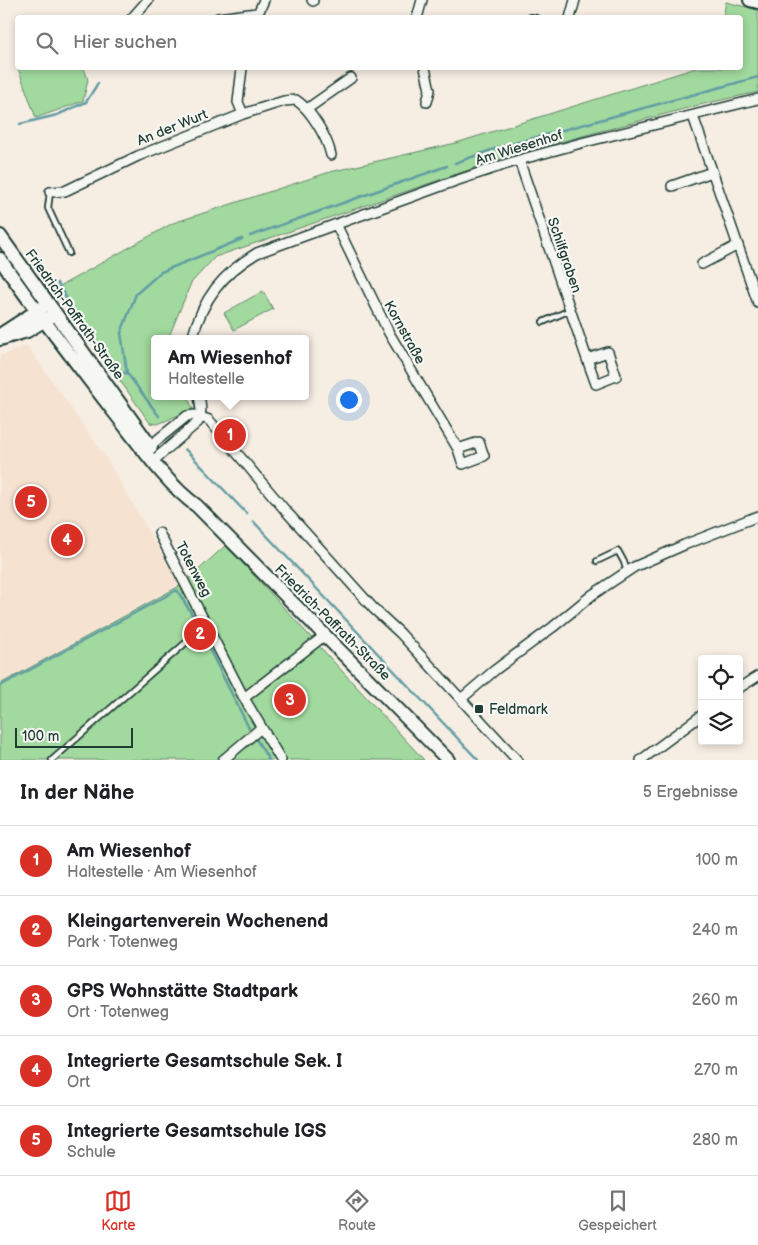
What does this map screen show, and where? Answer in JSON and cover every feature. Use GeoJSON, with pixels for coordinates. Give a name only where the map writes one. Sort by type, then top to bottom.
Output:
{"type":"FeatureCollection","features":[{"type":"Feature","properties":{"kind":"main road"},"geometry":{"type":"LineString","coordinates":[[750,0],[758,2]]}},
{"type":"Feature","properties":{"kind":"main road","name":"Friedrich-Paffrath-Straße"},"geometry":{"type":"LineString","coordinates":[[0,236],[52,308],[147,448]]}},
{"type":"Feature","properties":{"kind":"main road","name":"Friedrich-Paffrath-Straße"},"geometry":{"type":"LineString","coordinates":[[0,259],[41,317],[156,458],[184,497],[197,506],[448,760]]}},
{"type":"Feature","properties":{"kind":"main road"},"geometry":{"type":"LineString","coordinates":[[0,337],[41,317],[52,308]]}},
{"type":"Feature","properties":{"kind":"street"},"geometry":{"type":"LineString","coordinates":[[135,15],[148,0]]}},
{"type":"Feature","properties":{"kind":"street"},"geometry":{"type":"LineString","coordinates":[[257,15],[264,0]]}},
{"type":"Feature","properties":{"kind":"street"},"geometry":{"type":"LineString","coordinates":[[418,15],[422,0]]}},
{"type":"Feature","properties":{"kind":"street"},"geometry":{"type":"LineString","coordinates":[[571,15],[575,0]]}},
{"type":"Feature","properties":{"kind":"street"},"geometry":{"type":"LineString","coordinates":[[242,70],[238,102],[243,114]]}},
{"type":"Feature","properties":{"kind":"street"},"geometry":{"type":"LineString","coordinates":[[425,70],[430,90],[427,102]]}},
{"type":"Feature","properties":{"kind":"street"},"geometry":{"type":"LineString","coordinates":[[331,155],[328,144],[306,109],[351,78]]}},
{"type":"Feature","properties":{"kind":"street","name":"Am Wiesenhof"},"geometry":{"type":"LineString","coordinates":[[193,335],[200,314],[216,286],[236,267],[257,253],[455,181],[519,160],[758,99]]}},
{"type":"Feature","properties":{"kind":"street","name":"An der Wurt"},"geometry":{"type":"LineString","coordinates":[[50,192],[66,192],[138,156],[243,114],[290,100],[296,100],[306,109]]}},
{"type":"Feature","properties":{"kind":"street"},"geometry":{"type":"LineString","coordinates":[[693,116],[758,301]]}},
{"type":"Feature","properties":{"kind":"street","name":"Schilfgraben"},"geometry":{"type":"LineString","coordinates":[[519,160],[587,359]]}},
{"type":"Feature","properties":{"kind":"street"},"geometry":{"type":"LineString","coordinates":[[672,186],[712,172]]}},
{"type":"Feature","properties":{"kind":"street","name":"Kornstraße"},"geometry":{"type":"LineString","coordinates":[[336,224],[389,333],[458,449]]}},
{"type":"Feature","properties":{"kind":"street"},"geometry":{"type":"LineString","coordinates":[[702,264],[738,245]]}},
{"type":"Feature","properties":{"kind":"street"},"geometry":{"type":"LineString","coordinates":[[156,458],[192,428],[201,416],[200,400]]}},
{"type":"Feature","properties":{"kind":"street"},"geometry":{"type":"LineString","coordinates":[[147,448],[182,419],[191,415],[201,416],[209,420],[278,503],[374,609],[400,633],[517,760]]}},
{"type":"Feature","properties":{"kind":"street"},"geometry":{"type":"LineString","coordinates":[[461,699],[592,595],[634,567],[758,516]]}},
{"type":"Feature","properties":{"kind":"street","name":"Totenweg"},"geometry":{"type":"LineString","coordinates":[[159,533],[244,698],[281,760]]}},
{"type":"Feature","properties":{"kind":"street"},"geometry":{"type":"LineString","coordinates":[[244,698],[324,636]]}},
{"type":"Feature","properties":{"kind":"street"},"geometry":{"type":"LineString","coordinates":[[743,685],[758,676]]}},
{"type":"Feature","properties":{"kind":"street"},"geometry":{"type":"LineString","coordinates":[[641,760],[698,718]]}},
{"type":"Feature","properties":{"kind":"street"},"geometry":{"type":"LineString","coordinates":[[223,760],[261,728]]}},
{"type":"Feature","properties":{"kind":"lane"},"geometry":{"type":"LineString","coordinates":[[50,192],[48,208],[69,253]]}},
{"type":"Feature","properties":{"kind":"lane"},"geometry":{"type":"LineString","coordinates":[[543,322],[570,310]]}},
{"type":"Feature","properties":{"kind":"lane"},"geometry":{"type":"LineString","coordinates":[[597,561],[618,551],[627,572]]}},
{"type":"Feature","properties":{"kind":"lane"},"geometry":{"type":"LineString","coordinates":[[52,760],[207,624]]}},
{"type":"Feature","properties":{"kind":"shaded area"},"geometry":{"type":"Polygon","coordinates":[[[27,346],[106,458],[179,584],[0,683],[0,356],[27,346]]]}},
{"type":"Feature","properties":{"kind":"green space"},"geometry":{"type":"Polygon","coordinates":[[[726,2],[758,10],[758,92],[699,105],[515,154],[215,257],[191,283],[170,335],[151,335],[151,400],[189,400],[193,409],[158,424],[150,423],[55,289],[173,223],[330,172],[456,143],[690,70],[743,70],[743,15],[723,15],[726,2]]]}},
{"type":"Feature","properties":{"kind":"green space"},"geometry":{"type":"Polygon","coordinates":[[[19,70],[85,70],[88,80],[83,101],[36,118],[19,70]]]}},
{"type":"Feature","properties":{"kind":"green space"},"geometry":{"type":"Polygon","coordinates":[[[263,291],[273,309],[234,330],[224,313],[263,291]]]}},
{"type":"Feature","properties":{"kind":"green space"},"geometry":{"type":"Polygon","coordinates":[[[226,545],[424,760],[0,760],[0,684],[183,584],[226,545]]]}},
{"type":"Feature","properties":{"kind":"waterway"},"geometry":{"type":"LineString","coordinates":[[455,163],[497,148],[758,77]]}},
{"type":"Feature","properties":{"kind":"waterway"},"geometry":{"type":"LineString","coordinates":[[20,124],[57,115],[86,102],[98,83]]}},
{"type":"Feature","properties":{"kind":"waterway"},"geometry":{"type":"LineString","coordinates":[[250,236],[447,166]]}},
{"type":"Feature","properties":{"kind":"waterway"},"geometry":{"type":"LineString","coordinates":[[159,416],[127,373],[121,333],[136,294],[161,272],[242,239]]}},
{"type":"Feature","properties":{"kind":"waterway"},"geometry":{"type":"LineString","coordinates":[[57,283],[114,373],[127,373]]}},
{"type":"Feature","properties":{"kind":"waterway"},"geometry":{"type":"LineString","coordinates":[[185,449],[247,514]]}},
{"type":"Feature","properties":{"kind":"waterway"},"geometry":{"type":"LineString","coordinates":[[253,521],[478,760]]}},
{"type":"Feature","properties":{"kind":"waterway"},"geometry":{"type":"LineString","coordinates":[[0,686],[177,590],[199,626]]}},
{"type":"Feature","properties":{"kind":"waterway"},"geometry":{"type":"LineString","coordinates":[[201,633],[249,728]]}},
{"type":"Feature","properties":{"kind":"waterway"},"geometry":{"type":"LineString","coordinates":[[256,739],[269,760]]}},
{"type":"Feature","properties":{"kind":"place","name":"Am Wiesenhof"},"geometry":{"type":"Point","coordinates":[230,435]}},
{"type":"Feature","properties":{"kind":"place","name":"Integrierte Gesamtschule IGS"},"geometry":{"type":"Point","coordinates":[31,502]}},
{"type":"Feature","properties":{"kind":"place","name":"Integrierte Gesamtschule Sek. I"},"geometry":{"type":"Point","coordinates":[67,540]}},
{"type":"Feature","properties":{"kind":"place","name":"Kleingartenverein Wochenend"},"geometry":{"type":"Point","coordinates":[200,634]}},
{"type":"Feature","properties":{"kind":"place","name":"GPS Wohnstätte Stadtpark"},"geometry":{"type":"Point","coordinates":[290,700]}},
{"type":"Feature","properties":{"kind":"place","name":"Feldmark"},"geometry":{"type":"Point","coordinates":[479,709]}}]}
